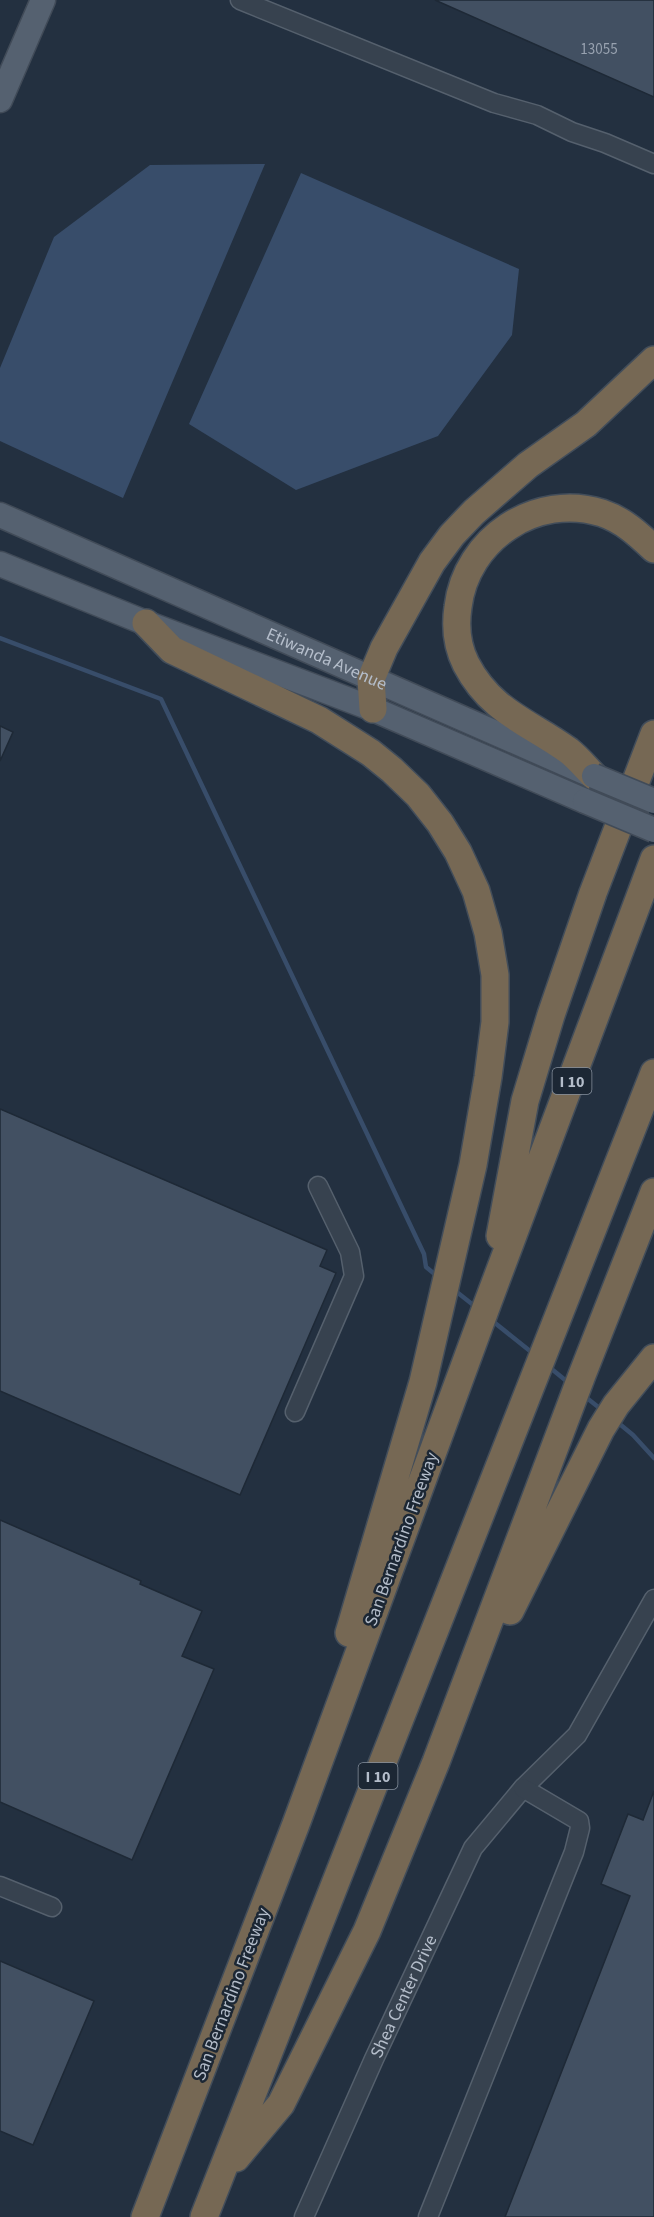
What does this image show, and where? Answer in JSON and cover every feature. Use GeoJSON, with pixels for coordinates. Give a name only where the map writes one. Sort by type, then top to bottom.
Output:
{"type":"FeatureCollection","features":[{"type":"Feature","properties":{"kind":"highway"},"geometry":{"type":"LineString","coordinates":[[373,710],[371,679],[391,635],[432,562],[452,535],[474,512],[528,465],[586,424],[654,360]]}},
{"type":"Feature","properties":{"kind":"highway"},"geometry":{"type":"LineString","coordinates":[[590,789],[570,752],[518,720],[501,707],[476,681],[462,655],[457,633],[461,588],[475,558],[499,533],[518,520],[552,510],[579,509],[600,513],[628,526],[654,549]]}},
{"type":"Feature","properties":{"kind":"highway"},"geometry":{"type":"LineString","coordinates":[[146,623],[172,650],[319,720],[371,753],[418,795],[440,823],[458,852],[476,891],[488,933],[495,975],[495,1022],[488,1077],[473,1165],[442,1304],[423,1382],[349,1633],[302,1779],[296,1824]]}},
{"type":"Feature","properties":{"kind":"highway"},"geometry":{"type":"LineString","coordinates":[[488,1302],[525,1101],[550,1015],[593,893],[654,734]]}},
{"type":"Feature","properties":{"kind":"highway","name":"San Bernardino Freeway"},"geometry":{"type":"LineString","coordinates":[[145,2217],[296,1824],[654,859]]}},
{"type":"Feature","properties":{"kind":"highway","name":"I 10"},"geometry":{"type":"LineString","coordinates":[[204,2217],[654,1073]]}},
{"type":"Feature","properties":{"kind":"highway"},"geometry":{"type":"LineString","coordinates":[[222,2175],[281,2104],[367,1931],[436,1762],[582,1375],[654,1192]]}},
{"type":"Feature","properties":{"kind":"highway"},"geometry":{"type":"LineString","coordinates":[[367,1931],[384,1908],[421,1827],[510,1612],[601,1429],[616,1405],[654,1358]]}},
{"type":"Feature","properties":{"kind":"main road"},"geometry":{"type":"LineString","coordinates":[[0,100],[43,0]]}},
{"type":"Feature","properties":{"kind":"main road","name":"Etiwanda Avenue"},"geometry":{"type":"LineString","coordinates":[[0,515],[371,679],[590,789],[654,830]]}},
{"type":"Feature","properties":{"kind":"main road","name":"Etiwanda Avenue"},"geometry":{"type":"LineString","coordinates":[[0,564],[373,710],[590,789],[654,801]]}},
{"type":"Feature","properties":{"kind":"street"},"geometry":{"type":"LineString","coordinates":[[240,0],[494,103],[537,116],[654,164]]}},
{"type":"Feature","properties":{"kind":"street"},"geometry":{"type":"LineString","coordinates":[[295,1412],[354,1276],[350,1252],[318,1186]]}},
{"type":"Feature","properties":{"kind":"street","name":"Shea Center Drive"},"geometry":{"type":"LineString","coordinates":[[304,2217],[374,2059],[473,1848],[523,1788],[577,1735],[654,1599]]}},
{"type":"Feature","properties":{"kind":"street"},"geometry":{"type":"LineString","coordinates":[[428,2217],[574,1852],[580,1828],[579,1821],[523,1788]]}},
{"type":"Feature","properties":{"kind":"street"},"geometry":{"type":"LineString","coordinates":[[0,1886],[52,1907]]}},
{"type":"Feature","properties":{"kind":"water"},"geometry":{"type":"Polygon","coordinates":[[[265,164],[123,498],[0,441],[0,368],[54,237],[150,165],[265,164]]]}},
{"type":"Feature","properties":{"kind":"water"},"geometry":{"type":"Polygon","coordinates":[[[301,173],[519,269],[512,335],[438,436],[296,490],[189,424],[301,173]]]}},
{"type":"Feature","properties":{"kind":"building"},"geometry":{"type":"Polygon","coordinates":[[[435,0],[654,0],[654,97],[435,0]]]}},
{"type":"Feature","properties":{"kind":"building"},"geometry":{"type":"Polygon","coordinates":[[[0,726],[13,732],[0,761],[0,726]]]}},
{"type":"Feature","properties":{"kind":"building"},"geometry":{"type":"Polygon","coordinates":[[[0,1109],[327,1250],[320,1266],[336,1273],[240,1495],[0,1391],[0,1109]]]}},
{"type":"Feature","properties":{"kind":"building"},"geometry":{"type":"Polygon","coordinates":[[[0,1520],[141,1581],[140,1584],[202,1611],[182,1656],[214,1669],[132,1860],[0,1802],[0,1520]]]}},
{"type":"Feature","properties":{"kind":"building"},"geometry":{"type":"Polygon","coordinates":[[[654,1791],[654,2217],[505,2217],[630,1896],[601,1884],[628,1814],[643,1820],[654,1791]]]}},
{"type":"Feature","properties":{"kind":"building"},"geometry":{"type":"Polygon","coordinates":[[[0,1961],[94,2001],[33,2145],[0,2131],[0,1961]]]}},
{"type":"Feature","properties":{"kind":"waterway"},"geometry":{"type":"LineString","coordinates":[[0,638],[161,699],[424,1254],[426,1267],[437,1276]]}},
{"type":"Feature","properties":{"kind":"waterway"},"geometry":{"type":"LineString","coordinates":[[453,1289],[477,1308]]}},
{"type":"Feature","properties":{"kind":"waterway"},"geometry":{"type":"LineString","coordinates":[[490,1319],[535,1355]]}},
{"type":"Feature","properties":{"kind":"waterway"},"geometry":{"type":"LineString","coordinates":[[548,1366],[570,1384]]}},
{"type":"Feature","properties":{"kind":"waterway"},"geometry":{"type":"LineString","coordinates":[[583,1395],[602,1410]]}},
{"type":"Feature","properties":{"kind":"waterway"},"geometry":{"type":"LineString","coordinates":[[616,1421],[633,1435],[654,1458]]}}]}
